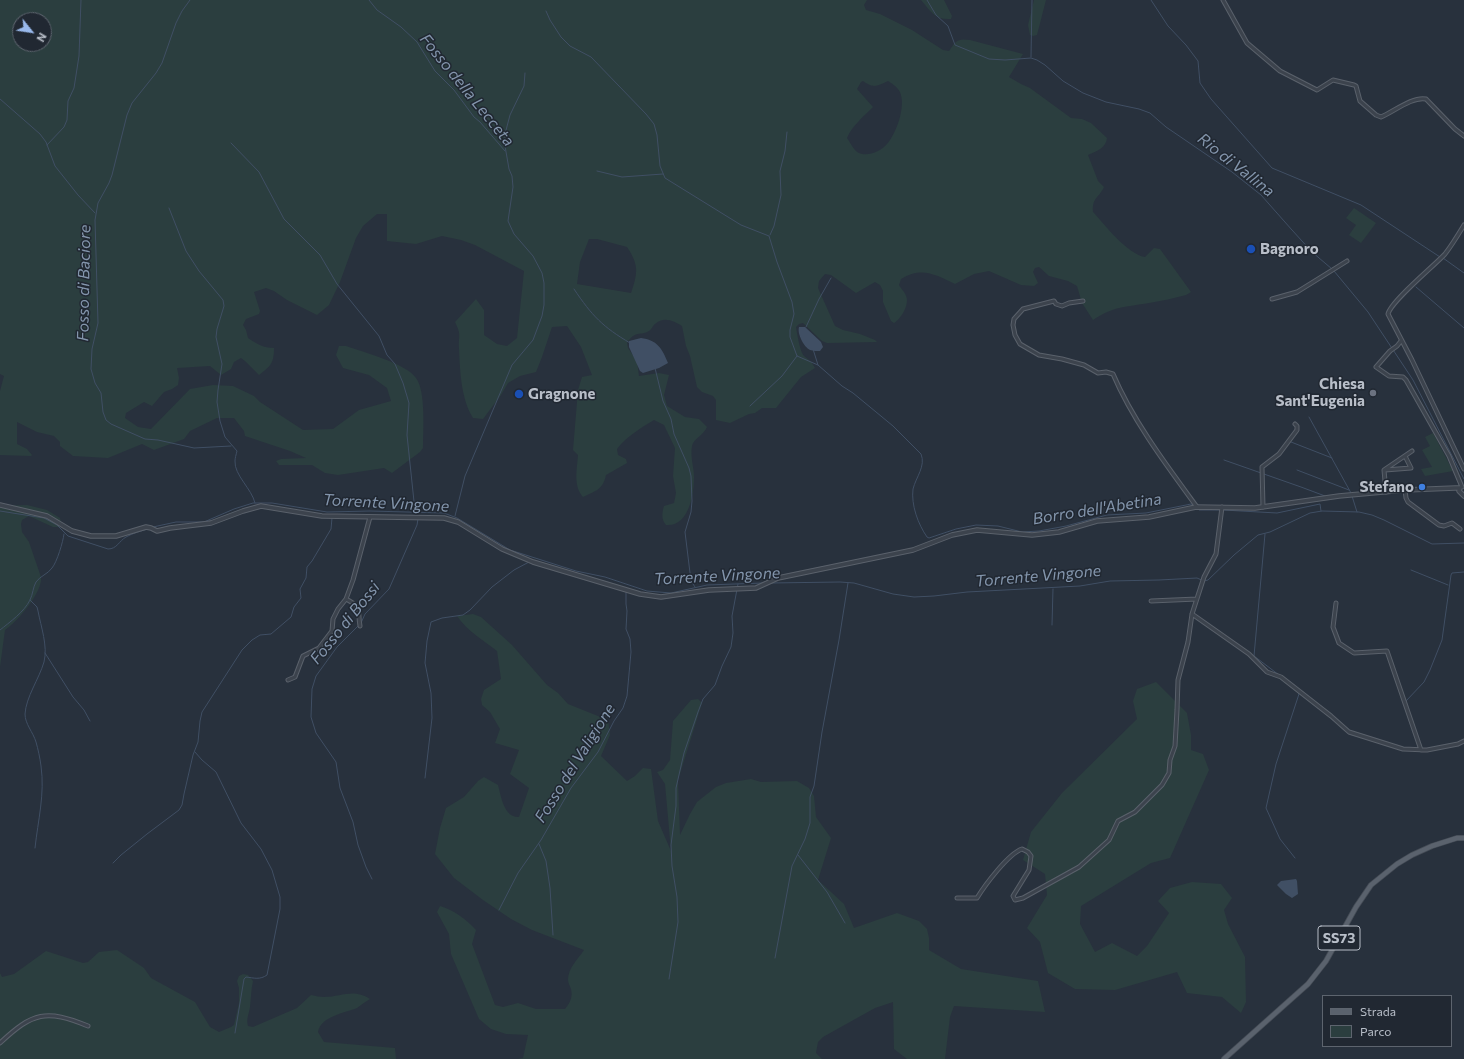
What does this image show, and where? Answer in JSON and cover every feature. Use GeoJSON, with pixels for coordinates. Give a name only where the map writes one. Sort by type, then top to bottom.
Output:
{"type":"FeatureCollection","features":[{"type":"Feature","properties":{"kind":"main road","name":"SS73"},"geometry":{"type":"LineString","coordinates":[[1224,1059],[1308,984],[1326,961],[1371,885],[1397,864],[1412,855],[1432,846],[1458,838],[1464,838]]}},
{"type":"Feature","properties":{"kind":"street"},"geometry":{"type":"LineString","coordinates":[[1223,0],[1247,43],[1280,71],[1317,90],[1333,80],[1354,85],[1356,86],[1360,101],[1376,115],[1381,117],[1395,109],[1419,99],[1426,99],[1455,129],[1464,136]]}},
{"type":"Feature","properties":{"kind":"street"},"geometry":{"type":"LineString","coordinates":[[1464,225],[1441,257],[1402,294],[1389,310],[1388,314],[1412,360],[1464,469]]}},
{"type":"Feature","properties":{"kind":"street"},"geometry":{"type":"LineString","coordinates":[[1272,299],[1297,292],[1347,261]]}},
{"type":"Feature","properties":{"kind":"street"},"geometry":{"type":"LineString","coordinates":[[1084,301],[1069,303],[1062,306],[1056,304],[1054,301],[1023,309],[1014,319],[1012,325],[1015,335],[1020,344],[1039,355],[1062,358],[1084,364],[1098,373],[1106,372],[1113,374],[1119,389],[1149,440],[1197,507]]}},
{"type":"Feature","properties":{"kind":"street"},"geometry":{"type":"LineString","coordinates":[[1401,341],[1376,367],[1389,376],[1403,377],[1406,380],[1449,456],[1462,487],[1459,491],[1464,496]]}},
{"type":"Feature","properties":{"kind":"street"},"geometry":{"type":"LineString","coordinates":[[1263,507],[1262,467],[1279,454],[1297,430],[1295,424]]}},
{"type":"Feature","properties":{"kind":"street"},"geometry":{"type":"LineString","coordinates":[[1385,470],[1412,451]]}},
{"type":"Feature","properties":{"kind":"street"},"geometry":{"type":"LineString","coordinates":[[1385,470],[1411,468],[1404,456]]}},
{"type":"Feature","properties":{"kind":"street"},"geometry":{"type":"LineString","coordinates":[[1385,470],[1386,492]]}},
{"type":"Feature","properties":{"kind":"street"},"geometry":{"type":"LineString","coordinates":[[0,505],[16,510],[47,516],[72,531],[91,536],[116,536],[146,527],[157,531],[211,523],[261,506],[308,514],[332,516],[442,517],[458,522],[502,549],[530,561],[640,594],[661,597],[709,590],[756,588],[785,576],[913,550],[952,535],[977,530],[1032,535],[1059,532],[1097,521],[1149,517],[1197,507],[1255,508],[1339,496],[1462,487]]}},
{"type":"Feature","properties":{"kind":"street"},"geometry":{"type":"LineString","coordinates":[[1405,490],[1408,502],[1439,525],[1444,526],[1452,523],[1460,529]]}},
{"type":"Feature","properties":{"kind":"street"},"geometry":{"type":"LineString","coordinates":[[957,898],[977,898],[985,886],[1008,860],[1017,851],[1022,849],[1032,856],[1031,862],[1029,870],[1012,896],[1015,900],[1023,898],[1079,867],[1109,840],[1118,821],[1135,812],[1162,785],[1168,773],[1170,760],[1175,746],[1178,680],[1188,642],[1192,614],[1204,578],[1216,554],[1222,507]]}},
{"type":"Feature","properties":{"kind":"street"},"geometry":{"type":"LineString","coordinates":[[288,680],[295,677],[303,656],[318,648],[332,631],[334,619],[338,609],[346,599],[353,580],[370,517]]}},
{"type":"Feature","properties":{"kind":"street"},"geometry":{"type":"LineString","coordinates":[[346,599],[356,604],[360,611],[360,624]]}},
{"type":"Feature","properties":{"kind":"street"},"geometry":{"type":"LineString","coordinates":[[1151,601],[1197,600]]}},
{"type":"Feature","properties":{"kind":"street"},"geometry":{"type":"LineString","coordinates":[[1336,603],[1333,627],[1339,643],[1354,653],[1387,651],[1421,750]]}},
{"type":"Feature","properties":{"kind":"street"},"geometry":{"type":"LineString","coordinates":[[1192,614],[1248,654],[1267,672],[1281,677],[1331,716],[1348,732],[1402,749],[1427,750],[1458,744],[1464,741]]}},
{"type":"Feature","properties":{"kind":"street"},"geometry":{"type":"LineString","coordinates":[[0,1043],[21,1024],[37,1017],[52,1015],[64,1017],[88,1026]]}},
{"type":"Feature","properties":{"kind":"green space"},"geometry":{"type":"Polygon","coordinates":[[[0,0],[867,0],[864,5],[866,10],[880,14],[912,30],[943,50],[949,51],[957,41],[966,39],[1023,54],[1009,77],[1030,88],[1071,118],[1082,119],[1091,123],[1107,138],[1103,147],[1088,155],[1098,181],[1104,187],[1095,200],[1093,212],[1124,245],[1138,255],[1145,257],[1154,248],[1160,249],[1191,292],[1186,295],[1168,299],[1127,306],[1107,312],[1093,320],[1082,303],[1077,286],[1068,281],[1049,276],[1039,267],[1035,268],[1033,272],[1038,283],[1034,286],[1021,285],[989,271],[974,274],[955,284],[935,275],[922,272],[909,275],[901,279],[899,285],[907,299],[907,303],[902,315],[894,323],[891,321],[883,302],[883,291],[880,285],[875,282],[856,293],[831,275],[825,274],[819,281],[818,288],[835,326],[843,330],[860,334],[877,342],[827,343],[822,341],[803,323],[799,324],[796,327],[801,351],[815,368],[801,377],[776,408],[762,408],[755,413],[749,414],[730,423],[716,420],[716,400],[713,396],[702,392],[697,387],[682,326],[676,322],[662,320],[654,325],[649,331],[633,336],[627,343],[628,348],[637,361],[639,376],[659,373],[669,375],[664,395],[667,406],[685,417],[699,419],[707,427],[706,430],[694,441],[692,446],[691,454],[694,484],[689,508],[680,521],[674,524],[666,525],[662,516],[664,506],[674,503],[676,493],[673,476],[675,448],[664,425],[654,420],[630,436],[617,449],[618,455],[626,459],[627,463],[606,475],[601,487],[595,491],[583,497],[580,493],[576,477],[578,455],[573,450],[578,390],[582,377],[592,375],[581,347],[567,326],[552,327],[536,372],[520,376],[508,383],[483,419],[473,418],[466,402],[462,385],[459,333],[455,322],[476,299],[484,310],[484,335],[497,344],[507,346],[517,338],[524,271],[475,245],[461,240],[442,236],[416,244],[387,241],[387,214],[377,214],[363,226],[356,238],[340,282],[329,305],[317,315],[266,288],[254,292],[260,311],[259,314],[246,319],[243,325],[248,338],[260,345],[274,348],[271,364],[263,372],[259,375],[241,358],[234,362],[231,369],[221,375],[210,366],[177,368],[179,378],[178,385],[164,392],[152,406],[144,402],[126,413],[125,418],[138,427],[151,429],[190,389],[213,385],[233,386],[254,396],[260,402],[303,430],[333,429],[359,410],[391,401],[387,388],[369,375],[343,368],[336,355],[339,346],[346,346],[384,359],[404,368],[416,378],[419,384],[423,401],[423,448],[420,452],[392,473],[384,468],[338,475],[325,473],[312,465],[279,465],[276,461],[281,459],[306,458],[245,436],[244,431],[234,418],[217,418],[190,431],[184,439],[154,450],[142,444],[108,458],[73,456],[60,446],[60,442],[54,436],[37,432],[17,422],[17,444],[27,449],[32,455],[0,455],[0,391],[4,376],[0,374],[0,0]],[[863,81],[857,89],[873,107],[855,125],[847,138],[857,152],[870,154],[881,149],[891,139],[898,125],[902,109],[902,101],[901,94],[898,89],[888,81],[873,86],[863,81]],[[589,239],[580,262],[577,284],[631,293],[635,280],[636,269],[634,259],[627,247],[597,239],[589,239]]]}},
{"type":"Feature","properties":{"kind":"green space"},"geometry":{"type":"Polygon","coordinates":[[[921,0],[944,0],[952,16],[951,19],[937,17],[921,0]]]}},
{"type":"Feature","properties":{"kind":"green space"},"geometry":{"type":"Polygon","coordinates":[[[1034,0],[1046,0],[1037,35],[1033,36],[1030,35],[1028,25],[1034,0]]]}},
{"type":"Feature","properties":{"kind":"green space"},"geometry":{"type":"Polygon","coordinates":[[[1354,208],[1376,223],[1361,243],[1349,235],[1356,225],[1346,218],[1354,208]]]}},
{"type":"Feature","properties":{"kind":"green space"},"geometry":{"type":"Polygon","coordinates":[[[1433,433],[1453,471],[1425,476],[1421,469],[1432,467],[1422,450],[1430,446],[1425,437],[1433,433]]]}},
{"type":"Feature","properties":{"kind":"green space"},"geometry":{"type":"Polygon","coordinates":[[[27,505],[47,510],[60,518],[61,522],[59,527],[53,527],[29,516],[22,520],[22,532],[29,542],[41,577],[41,583],[34,598],[22,614],[5,630],[0,667],[0,506],[27,505]]]}},
{"type":"Feature","properties":{"kind":"green space"},"geometry":{"type":"Polygon","coordinates":[[[473,614],[481,617],[512,645],[547,685],[558,693],[568,704],[608,720],[610,735],[601,756],[627,781],[643,768],[651,769],[658,821],[671,851],[665,784],[657,772],[663,770],[670,760],[673,721],[691,700],[698,699],[702,703],[678,780],[680,835],[697,802],[716,787],[726,783],[751,779],[761,782],[797,781],[809,788],[814,796],[816,817],[831,838],[818,880],[844,904],[854,928],[897,913],[919,921],[927,929],[929,950],[961,969],[1038,981],[1045,1012],[954,1006],[950,1017],[945,1059],[907,1059],[894,1049],[893,1002],[875,1008],[823,1037],[818,1042],[816,1053],[822,1059],[517,1059],[523,1058],[528,1035],[506,1034],[491,1029],[479,1019],[451,954],[449,934],[437,912],[440,906],[460,915],[476,930],[472,944],[495,1005],[503,1007],[518,1003],[536,1009],[565,1009],[570,1002],[572,992],[568,976],[584,950],[532,930],[511,919],[454,878],[435,854],[446,808],[464,797],[478,781],[484,777],[498,785],[504,806],[510,814],[519,817],[529,788],[510,774],[519,750],[495,743],[500,729],[490,712],[482,705],[481,699],[484,690],[501,679],[497,651],[470,631],[457,616],[473,614]]]}},
{"type":"Feature","properties":{"kind":"green space"},"geometry":{"type":"Polygon","coordinates":[[[1156,682],[1187,713],[1191,735],[1191,750],[1203,754],[1209,770],[1170,858],[1151,863],[1081,906],[1080,924],[1095,952],[1112,943],[1137,956],[1147,946],[1169,913],[1158,901],[1170,888],[1192,882],[1221,884],[1232,898],[1224,910],[1228,924],[1245,957],[1246,1002],[1241,1013],[1222,997],[1187,993],[1177,972],[1115,990],[1075,989],[1048,973],[1040,942],[1027,928],[1047,895],[1045,874],[1023,860],[1031,832],[1062,793],[1137,719],[1133,701],[1137,689],[1156,682]]]}},
{"type":"Feature","properties":{"kind":"green space"},"geometry":{"type":"Polygon","coordinates":[[[117,950],[144,968],[151,978],[195,1002],[210,1027],[219,1032],[234,1025],[239,1003],[239,988],[237,981],[239,976],[243,974],[248,975],[253,981],[247,1021],[248,1026],[253,1027],[297,1008],[311,995],[330,997],[358,994],[364,996],[370,999],[357,1008],[328,1019],[320,1027],[318,1032],[324,1042],[395,1048],[396,1059],[0,1059],[0,973],[2,977],[14,974],[46,951],[83,963],[88,962],[99,952],[117,950]]]}},
{"type":"Feature","properties":{"kind":"water"},"geometry":{"type":"Polygon","coordinates":[[[799,327],[805,327],[821,342],[823,347],[820,351],[810,350],[805,346],[800,337],[799,327]]]}},
{"type":"Feature","properties":{"kind":"water"},"geometry":{"type":"Polygon","coordinates":[[[641,338],[655,343],[664,353],[668,363],[659,368],[643,373],[640,371],[629,347],[629,341],[641,338]]]}},
{"type":"Feature","properties":{"kind":"water"},"geometry":{"type":"Polygon","coordinates":[[[1296,879],[1298,894],[1292,898],[1277,885],[1281,881],[1296,879]]]}},
{"type":"Feature","properties":{"kind":"waterway"},"geometry":{"type":"LineString","coordinates":[[47,145],[64,127],[67,120],[68,101],[74,88],[79,56],[81,0]]}},
{"type":"Feature","properties":{"kind":"waterway","name":"Fosso di Baciore"},"geometry":{"type":"LineString","coordinates":[[190,0],[176,23],[162,63],[132,103],[127,115],[112,175],[98,203],[95,220],[98,323],[92,349],[91,369],[95,383],[101,393],[103,412],[106,420],[111,424],[145,439],[158,440],[194,448],[231,446]]}},
{"type":"Feature","properties":{"kind":"waterway","name":"Fosso della Lecceta"},"geometry":{"type":"LineString","coordinates":[[369,0],[377,10],[401,27],[417,42],[435,71],[454,90],[474,117],[505,151]]}},
{"type":"Feature","properties":{"kind":"waterway","name":"Rio di Vallina"},"geometry":{"type":"LineString","coordinates":[[927,0],[936,15],[948,26],[955,45],[989,59],[1005,60],[1031,58],[1037,60],[1063,81],[1083,93],[1106,102],[1139,109],[1150,113],[1166,127],[1232,172],[1261,195],[1312,252],[1332,269]]}},
{"type":"Feature","properties":{"kind":"waterway"},"geometry":{"type":"LineString","coordinates":[[1031,57],[1032,0]]}},
{"type":"Feature","properties":{"kind":"waterway"},"geometry":{"type":"LineString","coordinates":[[1151,0],[1168,26],[1186,45],[1198,61],[1200,83],[1211,99],[1272,168],[1361,205],[1440,257]]}},
{"type":"Feature","properties":{"kind":"waterway","name":"Borro dell'Abetina"},"geometry":{"type":"LineString","coordinates":[[546,11],[561,37],[570,46],[591,57],[654,124],[657,135],[660,166],[665,178],[741,225],[769,236],[792,302],[794,314],[790,337],[797,356],[818,365],[893,426],[921,454],[922,463],[913,489],[913,501],[918,520],[927,537],[929,538],[956,529],[976,525],[998,526],[1022,532],[1039,531],[1066,526],[1107,515],[1146,513],[1191,504],[1194,505]]}},
{"type":"Feature","properties":{"kind":"waterway","name":"Fosso della Lecceta"},"geometry":{"type":"LineString","coordinates":[[455,516],[465,476],[512,365],[533,340],[542,316],[544,305],[544,283],[542,273],[533,256],[514,234],[508,221],[513,187],[505,146],[505,134],[510,115],[524,86],[525,73]]}},
{"type":"Feature","properties":{"kind":"waterway","name":"Fosso di Baciore"},"geometry":{"type":"LineString","coordinates":[[0,99],[40,134],[46,142],[55,166],[78,195],[95,213]]}},
{"type":"Feature","properties":{"kind":"waterway"},"geometry":{"type":"LineString","coordinates":[[770,235],[774,226],[781,195],[780,171],[785,151],[787,132]]}},
{"type":"Feature","properties":{"kind":"waterway"},"geometry":{"type":"LineString","coordinates":[[231,143],[259,172],[284,219],[320,255],[337,284],[379,336],[387,355],[395,364],[409,403],[407,435],[415,511]]}},
{"type":"Feature","properties":{"kind":"waterway"},"geometry":{"type":"LineString","coordinates":[[597,171],[622,177],[663,174]]}},
{"type":"Feature","properties":{"kind":"waterway"},"geometry":{"type":"LineString","coordinates":[[169,208],[186,251],[199,271],[223,300],[224,306],[216,337],[222,364],[217,402],[220,421],[225,437],[237,451],[235,458],[237,472],[255,503]]}},
{"type":"Feature","properties":{"kind":"waterway"},"geometry":{"type":"LineString","coordinates":[[1443,258],[1464,273]]}},
{"type":"Feature","properties":{"kind":"waterway","name":"Rio di Vallina"},"geometry":{"type":"LineString","coordinates":[[1334,271],[1368,312],[1413,380],[1464,479]]}},
{"type":"Feature","properties":{"kind":"waterway"},"geometry":{"type":"LineString","coordinates":[[806,327],[831,278]]}},
{"type":"Feature","properties":{"kind":"waterway"},"geometry":{"type":"LineString","coordinates":[[1416,287],[1464,328]]}},
{"type":"Feature","properties":{"kind":"waterway"},"geometry":{"type":"LineString","coordinates":[[574,289],[587,307],[605,326],[630,343]]}},
{"type":"Feature","properties":{"kind":"waterway"},"geometry":{"type":"LineString","coordinates":[[813,349],[818,365]]}},
{"type":"Feature","properties":{"kind":"waterway"},"geometry":{"type":"LineString","coordinates":[[750,406],[782,376],[797,356]]}},
{"type":"Feature","properties":{"kind":"waterway"},"geometry":{"type":"LineString","coordinates":[[655,368],[663,401],[671,419],[674,434],[691,476],[691,512],[685,532],[691,581],[695,587]]}},
{"type":"Feature","properties":{"kind":"waterway"},"geometry":{"type":"LineString","coordinates":[[1309,417],[1351,493]]}},
{"type":"Feature","properties":{"kind":"waterway"},"geometry":{"type":"LineString","coordinates":[[1291,442],[1332,458]]}},
{"type":"Feature","properties":{"kind":"waterway"},"geometry":{"type":"LineString","coordinates":[[1224,460],[1325,496]]}},
{"type":"Feature","properties":{"kind":"waterway"},"geometry":{"type":"LineString","coordinates":[[1297,470],[1349,490]]}},
{"type":"Feature","properties":{"kind":"waterway"},"geometry":{"type":"LineString","coordinates":[[1352,496],[1357,512]]}},
{"type":"Feature","properties":{"kind":"waterway","name":"Torrente Vingone"},"geometry":{"type":"LineString","coordinates":[[153,527],[176,522],[204,522],[234,509],[253,503],[272,503],[327,512],[370,511],[444,513],[457,518],[510,550],[576,571],[605,577],[647,591],[671,593],[707,585],[763,583]]}},
{"type":"Feature","properties":{"kind":"waterway","name":"Borro dell'Abetina"},"geometry":{"type":"LineString","coordinates":[[1223,510],[1277,513],[1320,504],[1321,511]]}},
{"type":"Feature","properties":{"kind":"waterway","name":"Borro dell'Abetina"},"geometry":{"type":"LineString","coordinates":[[1198,509],[1220,510]]}},
{"type":"Feature","properties":{"kind":"waterway","name":"Torrente Vingone"},"geometry":{"type":"LineString","coordinates":[[0,511],[44,518],[57,525],[68,536],[108,549],[114,548],[129,536],[148,529]]}},
{"type":"Feature","properties":{"kind":"waterway","name":"Torrente Vingone"},"geometry":{"type":"LineString","coordinates":[[771,583],[854,583],[893,594],[914,597],[967,592],[1080,586],[1110,581],[1197,578],[1204,581],[1208,580],[1258,535],[1270,532],[1310,513],[1322,511],[1359,512],[1372,515],[1432,544],[1464,543]]}},
{"type":"Feature","properties":{"kind":"waterway"},"geometry":{"type":"LineString","coordinates":[[113,863],[147,834],[179,810],[182,805],[193,755],[198,742],[202,712],[242,650],[252,640],[260,635],[271,634],[291,617],[294,607],[301,598],[300,589],[306,578],[307,567],[331,529],[332,518]]}},
{"type":"Feature","properties":{"kind":"waterway","name":"Fosso di Bossi"},"geometry":{"type":"LineString","coordinates":[[361,623],[365,614],[389,589],[417,525],[418,519]]}},
{"type":"Feature","properties":{"kind":"waterway"},"geometry":{"type":"LineString","coordinates":[[0,630],[24,609],[30,600],[36,582],[54,565],[60,552],[64,534]]}},
{"type":"Feature","properties":{"kind":"waterway"},"geometry":{"type":"LineString","coordinates":[[1265,534],[1254,656],[1279,675]]}},
{"type":"Feature","properties":{"kind":"waterway"},"geometry":{"type":"LineString","coordinates":[[425,778],[432,718],[431,693],[425,663],[427,641],[431,622],[442,618],[463,615],[470,610],[492,587],[514,570],[529,562]]}},
{"type":"Feature","properties":{"kind":"waterway"},"geometry":{"type":"LineString","coordinates":[[1411,570],[1448,585]]}},
{"type":"Feature","properties":{"kind":"waterway"},"geometry":{"type":"LineString","coordinates":[[1406,701],[1424,682],[1442,640],[1451,575],[1452,573],[1464,572]]}},
{"type":"Feature","properties":{"kind":"waterway"},"geometry":{"type":"LineString","coordinates":[[775,958],[792,866],[805,839],[810,823],[810,797],[814,786],[848,583]]}},
{"type":"Feature","properties":{"kind":"waterway"},"geometry":{"type":"LineString","coordinates":[[669,979],[678,922],[677,897],[672,866],[671,845],[676,806],[676,788],[684,753],[703,699],[715,685],[731,647],[733,633],[732,616],[738,584]]}},
{"type":"Feature","properties":{"kind":"waterway"},"geometry":{"type":"LineString","coordinates":[[1052,625],[1053,589]]}},
{"type":"Feature","properties":{"kind":"waterway","name":"Fosso del Valigione"},"geometry":{"type":"LineString","coordinates":[[499,910],[518,873],[541,840],[571,788],[598,752],[614,721],[623,708],[627,696],[631,652],[630,639],[626,629],[626,592]]}},
{"type":"Feature","properties":{"kind":"waterway"},"geometry":{"type":"LineString","coordinates":[[30,600],[37,607],[44,636],[45,650],[44,662],[30,695],[25,714],[26,721],[37,745],[42,776],[42,797],[35,848]]}},
{"type":"Feature","properties":{"kind":"waterway","name":"Fosso di Bossi"},"geometry":{"type":"LineString","coordinates":[[359,625],[337,647],[316,676],[312,689],[311,717],[316,733],[336,762],[340,788],[353,822],[358,845],[372,879]]}},
{"type":"Feature","properties":{"kind":"waterway"},"geometry":{"type":"LineString","coordinates":[[45,653],[90,721]]}},
{"type":"Feature","properties":{"kind":"waterway"},"geometry":{"type":"LineString","coordinates":[[1293,688],[1299,694],[1276,764],[1266,808],[1280,839],[1295,858]]}},
{"type":"Feature","properties":{"kind":"waterway"},"geometry":{"type":"LineString","coordinates":[[195,752],[216,772],[241,823],[261,849],[272,870],[280,897],[280,909],[267,975],[259,978],[246,977],[244,979],[235,1033]]}},
{"type":"Feature","properties":{"kind":"waterway"},"geometry":{"type":"LineString","coordinates":[[539,844],[546,861],[550,888],[553,935]]}},
{"type":"Feature","properties":{"kind":"waterway"},"geometry":{"type":"LineString","coordinates":[[798,855],[827,892],[845,923]]}},
{"type":"Feature","properties":{"kind":"place","name":"Bagnoro"},"geometry":{"type":"Point","coordinates":[1251,249]}},
{"type":"Feature","properties":{"kind":"place","name":"Chiesa Sant'Eugenia"},"geometry":{"type":"Point","coordinates":[1373,393]}},
{"type":"Feature","properties":{"kind":"place","name":"Gragnone"},"geometry":{"type":"Point","coordinates":[519,394]}},
{"type":"Feature","properties":{"kind":"place","name":"Stefano"},"geometry":{"type":"Point","coordinates":[1422,487]}}]}
